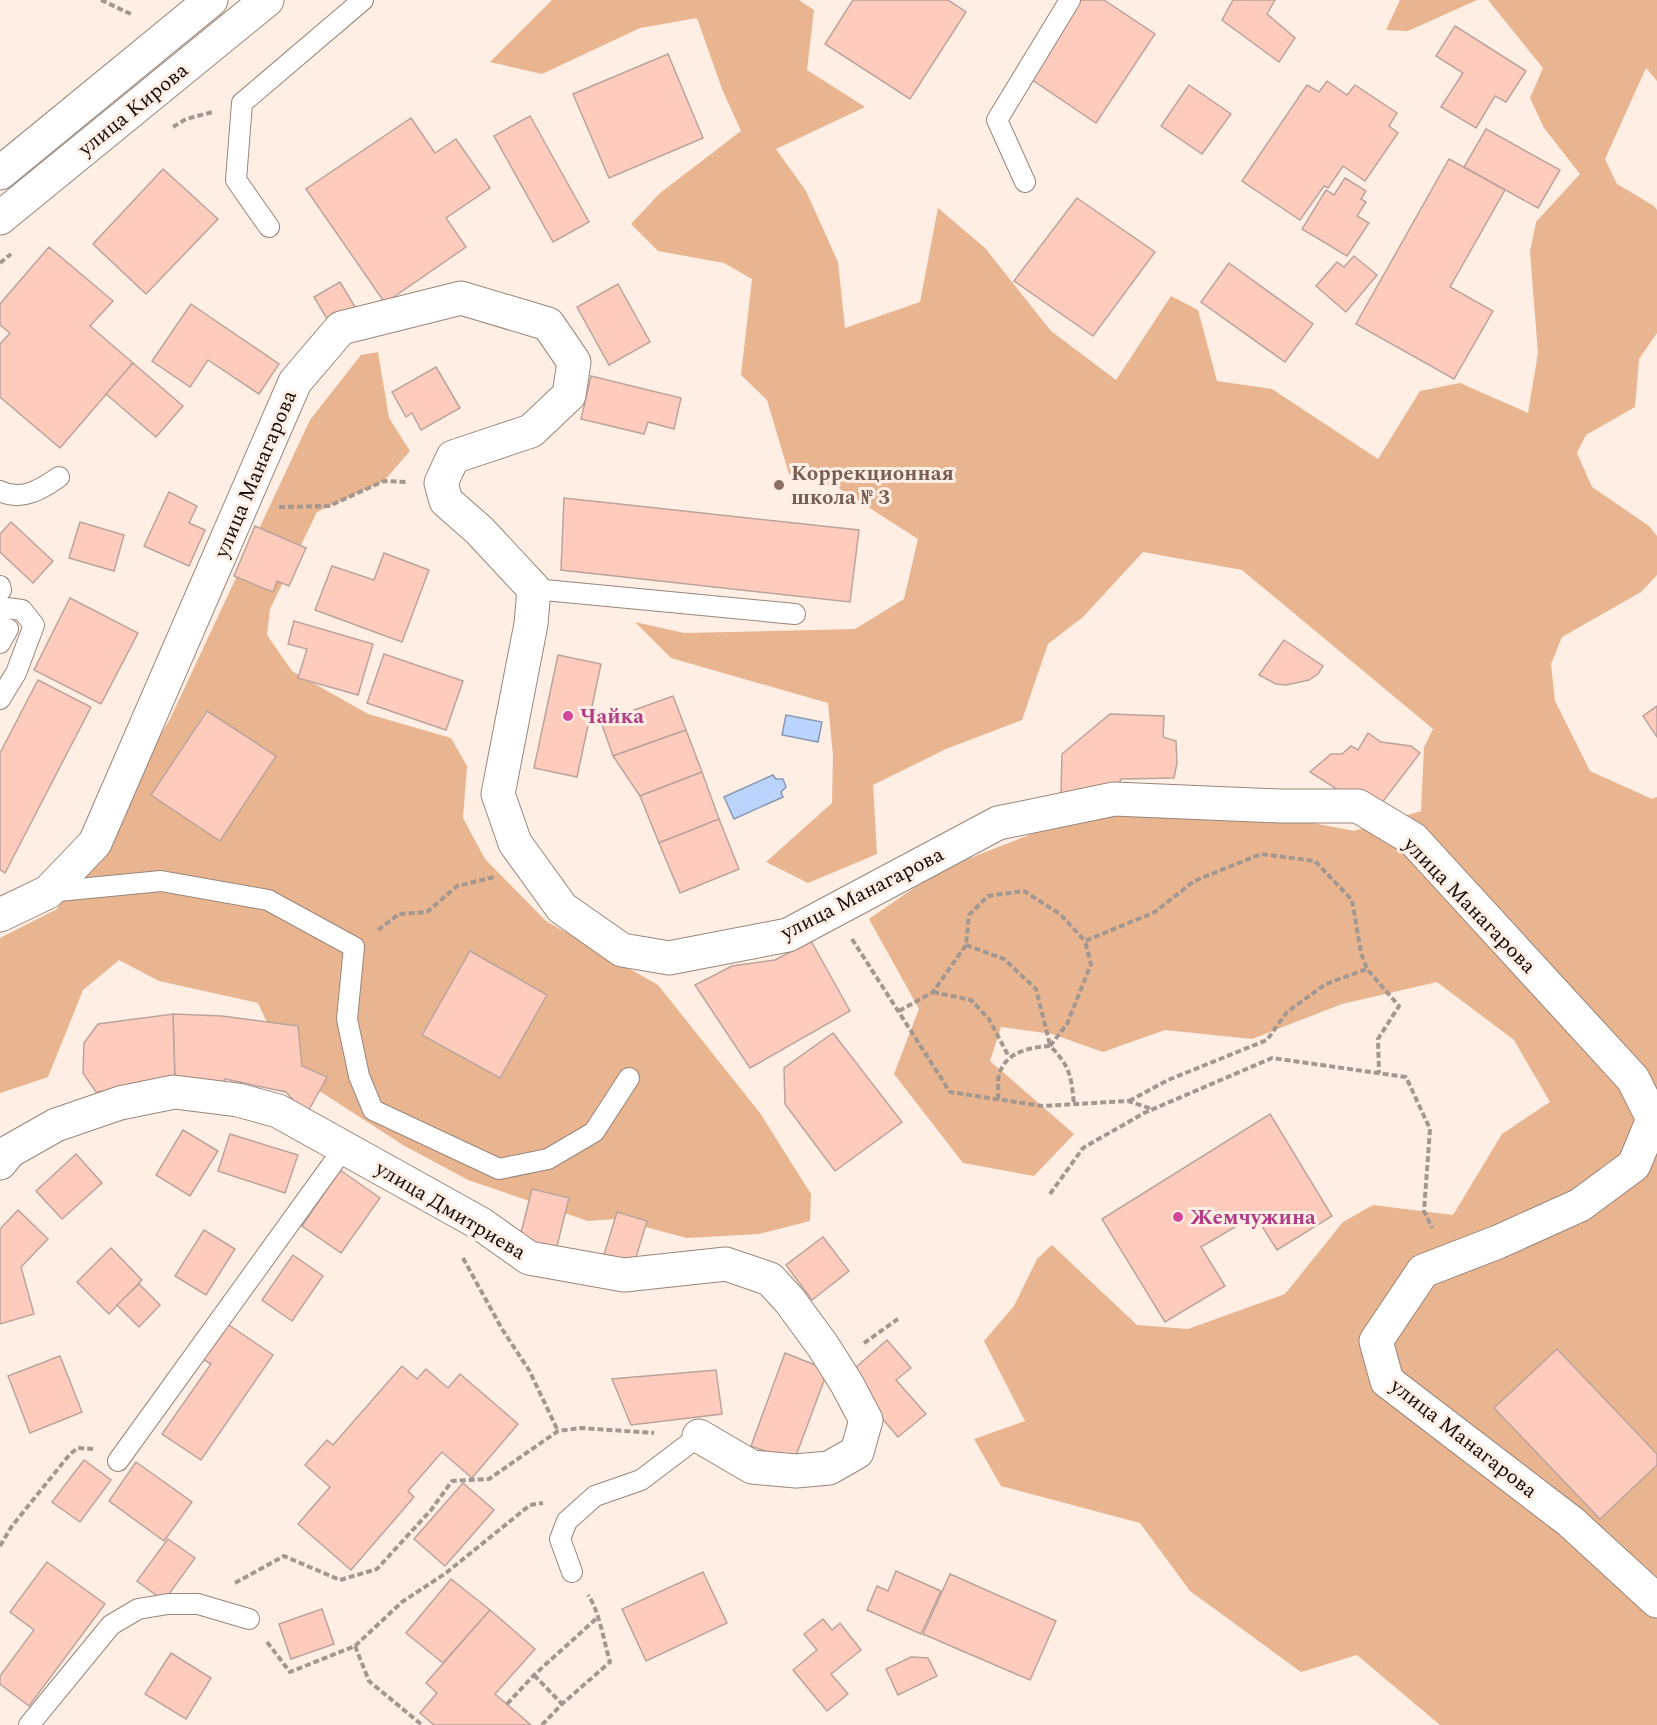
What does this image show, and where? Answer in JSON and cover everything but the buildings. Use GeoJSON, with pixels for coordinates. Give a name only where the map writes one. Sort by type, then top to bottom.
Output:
{"type":"FeatureCollection","features":[{"type":"Feature","properties":{"kind":"street","name":"улица Кирова"},"geometry":{"type":"LineString","coordinates":[[0,173],[211,0]]}},
{"type":"Feature","properties":{"kind":"street","name":"улица Кирова"},"geometry":{"type":"LineString","coordinates":[[0,218],[267,0]]}},
{"type":"Feature","properties":{"kind":"street","name":"улица Манагарова"},"geometry":{"type":"LineString","coordinates":[[0,915],[48,892],[95,843],[295,382],[341,328],[461,298],[548,324],[574,362],[569,395],[531,431],[453,456],[441,483]]}},
{"type":"Feature","properties":{"kind":"street"},"geometry":{"type":"LineString","coordinates":[[441,483],[446,501],[480,531],[534,589]]}},
{"type":"Feature","properties":{"kind":"street","name":"улица Манагарова"},"geometry":{"type":"LineString","coordinates":[[534,589],[531,624],[498,794],[515,843],[562,908],[622,950],[669,958],[788,935],[998,823],[1114,799],[1358,807],[1413,839],[1633,1079],[1653,1119],[1634,1165],[1580,1204],[1498,1242],[1423,1271],[1376,1341],[1387,1381],[1571,1522],[1657,1601]]}},
{"type":"Feature","properties":{"kind":"street","name":"улица Дмитриева"},"geometry":{"type":"LineString","coordinates":[[0,1163],[10,1152],[56,1125],[120,1103],[174,1092],[238,1100],[278,1112],[481,1224],[529,1258],[624,1275],[726,1264],[770,1279],[790,1300],[823,1346],[866,1420],[857,1452],[829,1468],[796,1471],[752,1467],[699,1436]]}},
{"type":"Feature","properties":{"kind":"lane"},"geometry":{"type":"LineString","coordinates":[[269,226],[236,180],[242,103],[363,0]]}},
{"type":"Feature","properties":{"kind":"lane"},"geometry":{"type":"LineString","coordinates":[[1025,182],[997,120],[1070,0]]}},
{"type":"Feature","properties":{"kind":"lane"},"geometry":{"type":"LineString","coordinates":[[0,491],[7,495],[36,493],[58,477]]}},
{"type":"Feature","properties":{"kind":"lane"},"geometry":{"type":"LineString","coordinates":[[534,589],[795,614]]}},
{"type":"Feature","properties":{"kind":"lane"},"geometry":{"type":"LineString","coordinates":[[0,699],[16,673],[34,626],[22,610],[6,608],[3,628]]}},
{"type":"Feature","properties":{"kind":"lane"},"geometry":{"type":"LineString","coordinates":[[48,892],[161,881],[268,900],[354,947],[347,1019],[359,1076],[373,1110],[499,1169],[548,1159],[594,1132],[629,1078]]}},
{"type":"Feature","properties":{"kind":"lane"},"geometry":{"type":"LineString","coordinates":[[118,1461],[344,1148]]}},
{"type":"Feature","properties":{"kind":"lane"},"geometry":{"type":"LineString","coordinates":[[572,1572],[560,1539],[567,1521],[595,1496],[641,1480],[699,1436]]}},
{"type":"Feature","properties":{"kind":"lane"},"geometry":{"type":"LineString","coordinates":[[29,1725],[111,1625],[138,1609],[168,1604],[198,1604],[249,1619]]}},
{"type":"Feature","properties":{"kind":"path"},"geometry":{"type":"LineString","coordinates":[[101,0],[133,15]]}},
{"type":"Feature","properties":{"kind":"path"},"geometry":{"type":"LineString","coordinates":[[244,500],[279,507],[330,506],[384,481],[441,483]]}},
{"type":"Feature","properties":{"kind":"path"},"geometry":{"type":"LineString","coordinates":[[1085,941],[1155,912],[1194,881],[1261,854],[1315,861],[1352,900],[1366,969],[1399,1006],[1378,1039],[1379,1073]]}},
{"type":"Feature","properties":{"kind":"path"},"geometry":{"type":"LineString","coordinates":[[399,914],[427,912],[457,885],[493,876],[501,880]]}},
{"type":"Feature","properties":{"kind":"path"},"geometry":{"type":"LineString","coordinates":[[899,1011],[933,992],[966,945],[969,915],[988,896],[1024,891],[1060,914],[1085,941],[1090,964],[1067,1024],[1050,1046],[1032,1047],[1009,1058],[999,1075],[998,1099]]}},
{"type":"Feature","properties":{"kind":"path"},"geometry":{"type":"LineString","coordinates":[[834,911],[950,1092],[1042,1106],[1128,1101],[1153,1110]]}},
{"type":"Feature","properties":{"kind":"path"},"geometry":{"type":"LineString","coordinates":[[966,945],[1004,959],[1036,989],[1050,1046],[1061,1057],[1070,1074],[1074,1104]]}},
{"type":"Feature","properties":{"kind":"path"},"geometry":{"type":"LineString","coordinates":[[1128,1101],[1168,1080],[1267,1040],[1287,1012],[1302,1001],[1326,984],[1366,969]]}},
{"type":"Feature","properties":{"kind":"path"},"geometry":{"type":"LineString","coordinates":[[933,992],[971,1000],[989,1019],[1009,1058]]}},
{"type":"Feature","properties":{"kind":"path"},"geometry":{"type":"LineString","coordinates":[[1050,1194],[1083,1148],[1153,1110],[1272,1058],[1406,1077],[1430,1129],[1424,1211],[1449,1261]]}},
{"type":"Feature","properties":{"kind":"path"},"geometry":{"type":"LineString","coordinates":[[456,1253],[465,1260],[502,1329],[529,1370],[558,1431]]}},
{"type":"Feature","properties":{"kind":"path"},"geometry":{"type":"LineString","coordinates":[[198,1604],[284,1556],[340,1580],[376,1569],[431,1510],[453,1481],[489,1479],[558,1431],[581,1428],[699,1436]]}},
{"type":"Feature","properties":{"kind":"path"},"geometry":{"type":"LineString","coordinates":[[0,1546],[12,1526],[69,1454],[78,1448],[90,1448],[118,1461]]}},
{"type":"Feature","properties":{"kind":"path"},"geometry":{"type":"LineString","coordinates":[[249,1619],[290,1672],[355,1646],[402,1602],[446,1573],[530,1505],[595,1496]]}},
{"type":"Feature","properties":{"kind":"path"},"geometry":{"type":"LineString","coordinates":[[542,1725],[562,1704],[610,1662],[595,1605],[572,1572]]}},
{"type":"Feature","properties":{"kind":"path"},"geometry":{"type":"LineString","coordinates":[[507,1704],[534,1675],[597,1618]]}},
{"type":"Feature","properties":{"kind":"path"},"geometry":{"type":"LineString","coordinates":[[355,1646],[369,1682],[422,1725]]}},
{"type":"Feature","properties":{"kind":"path"},"geometry":{"type":"LineString","coordinates":[[534,1675],[562,1704]]}},
{"type":"Feature","properties":{"kind":"shaded area"},"geometry":{"type":"Polygon","coordinates":[[[552,0],[799,0],[814,10],[807,70],[865,107],[776,149],[806,191],[838,262],[845,328],[920,302],[938,208],[985,248],[1051,331],[1116,380],[1171,296],[1198,310],[1217,381],[1272,389],[1378,459],[1420,391],[1460,383],[1528,413],[1538,353],[1530,252],[1536,222],[1580,174],[1544,128],[1530,98],[1543,68],[1488,0],[1657,0],[1657,81],[1646,68],[1605,159],[1617,184],[1657,210],[1657,333],[1639,359],[1635,407],[1586,435],[1577,453],[1592,487],[1649,526],[1657,536],[1657,575],[1641,592],[1562,637],[1551,664],[1555,701],[1590,771],[1652,799],[1657,797],[1657,1454],[1557,1349],[1495,1408],[1657,1465],[1657,1725],[1440,1725],[1357,1655],[1301,1672],[1190,1591],[1140,1523],[1001,1486],[974,1439],[1025,1421],[984,1341],[1014,1306],[1037,1259],[1052,1245],[1137,1325],[1188,1329],[1285,1294],[1343,1222],[1373,1205],[1453,1215],[1502,1134],[1550,1102],[1514,1040],[1437,982],[1342,1004],[1252,1039],[1165,1030],[1103,1052],[1052,1034],[1001,1027],[990,1061],[1074,1134],[1034,1176],[963,1163],[894,1074],[919,1009],[869,919],[940,870],[1072,818],[1187,807],[1292,819],[1354,831],[1421,811],[1424,747],[1433,729],[1242,570],[1143,552],[1083,617],[1048,644],[1022,720],[946,749],[873,785],[877,854],[808,883],[766,862],[832,803],[833,756],[828,703],[671,658],[635,622],[684,633],[855,629],[904,599],[918,539],[837,487],[789,474],[767,400],[741,375],[752,279],[724,263],[658,251],[631,224],[660,193],[741,131],[722,89],[697,18],[640,28],[542,74],[490,62],[552,0]]]}},
{"type":"Feature","properties":{"kind":"shaded area"},"geometry":{"type":"Polygon","coordinates":[[[1400,0],[1477,0],[1408,31],[1386,30],[1400,0]]]}},
{"type":"Feature","properties":{"kind":"shaded area"},"geometry":{"type":"Polygon","coordinates":[[[378,352],[389,418],[410,451],[384,481],[317,512],[270,609],[267,635],[292,671],[368,714],[451,738],[467,766],[463,818],[485,859],[546,921],[658,985],[760,1113],[811,1194],[810,1221],[759,1234],[687,1238],[615,1219],[588,1221],[468,1180],[403,1145],[290,1072],[258,1003],[159,981],[119,960],[83,990],[48,1077],[0,1093],[0,938],[57,909],[170,719],[310,420],[361,355],[378,352]],[[206,711],[151,795],[276,756],[206,711]],[[470,951],[423,1035],[500,1078],[547,995],[470,951]]]}},
{"type":"Feature","properties":{"kind":"water"},"geometry":{"type":"Polygon","coordinates":[[[786,715],[822,722],[818,742],[782,735],[786,715]]]}},
{"type":"Feature","properties":{"kind":"water"},"geometry":{"type":"Polygon","coordinates":[[[773,775],[776,779],[783,779],[786,787],[781,792],[783,797],[734,819],[724,797],[773,775]]]}},
{"type":"Feature","properties":{"kind":"place","name":"Коррекционная школа № 3"},"geometry":{"type":"Point","coordinates":[779,485]}},
{"type":"Feature","properties":{"kind":"place","name":"Чайка"},"geometry":{"type":"Point","coordinates":[568,716]}},
{"type":"Feature","properties":{"kind":"place","name":"Жемчужина"},"geometry":{"type":"Point","coordinates":[1178,1217]}}]}
